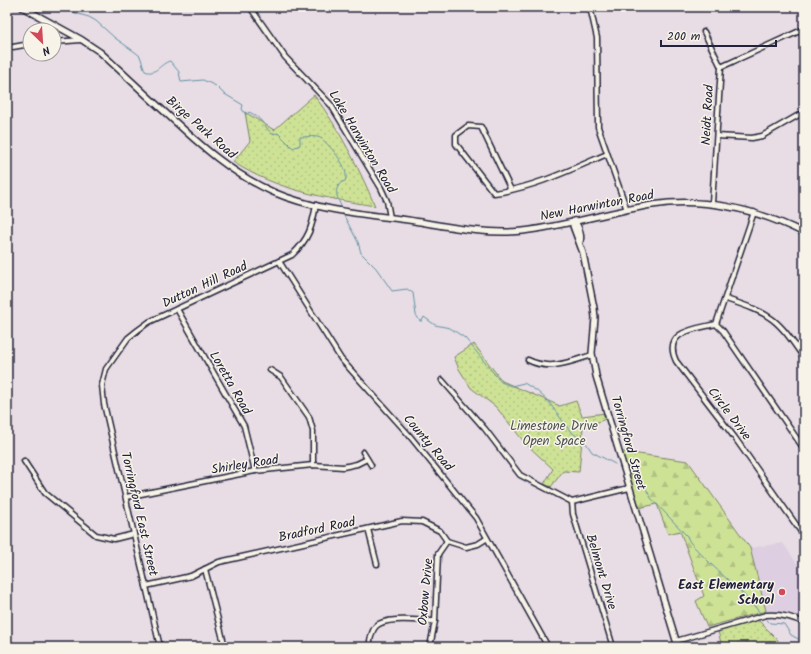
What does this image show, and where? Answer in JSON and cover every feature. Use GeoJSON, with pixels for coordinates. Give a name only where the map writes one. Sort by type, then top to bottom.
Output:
{"type":"FeatureCollection","features":[{"type":"Feature","properties":{"kind":"main road","name":"Birge Park Road"},"geometry":{"type":"LineString","coordinates":[[22,7],[82,40],[100,52],[212,155],[235,172],[273,192],[316,205],[390,218]]}},
{"type":"Feature","properties":{"kind":"main road","name":"New Harwinton Road"},"geometry":{"type":"LineString","coordinates":[[390,218],[490,232],[522,231],[627,210],[675,203],[712,203],[754,212],[804,233]]}},
{"type":"Feature","properties":{"kind":"main road","name":"Torringford Street"},"geometry":{"type":"LineString","coordinates":[[574,221],[573,226],[576,238],[580,242],[594,315],[592,355],[597,378],[678,647]]}},
{"type":"Feature","properties":{"kind":"street","name":"Lake Harwinton Road"},"geometry":{"type":"LineString","coordinates":[[250,7],[285,57],[321,92],[333,108],[381,188],[387,201],[390,218]]}},
{"type":"Feature","properties":{"kind":"street"},"geometry":{"type":"LineString","coordinates":[[590,7],[597,38],[598,127],[627,210]]}},
{"type":"Feature","properties":{"kind":"street"},"geometry":{"type":"LineString","coordinates":[[721,67],[804,29]]}},
{"type":"Feature","properties":{"kind":"street","name":"Neidt Road"},"geometry":{"type":"LineString","coordinates":[[704,32],[721,67],[712,203]]}},
{"type":"Feature","properties":{"kind":"street"},"geometry":{"type":"LineString","coordinates":[[62,41],[82,40]]}},
{"type":"Feature","properties":{"kind":"street"},"geometry":{"type":"LineString","coordinates":[[7,48],[22,45]]}},
{"type":"Feature","properties":{"kind":"street"},"geometry":{"type":"LineString","coordinates":[[717,136],[752,138],[762,136],[804,112]]}},
{"type":"Feature","properties":{"kind":"street"},"geometry":{"type":"LineString","coordinates":[[511,190],[480,127],[468,126],[456,135],[456,144],[494,193],[511,190],[566,172],[607,154]]}},
{"type":"Feature","properties":{"kind":"street","name":"Dutton Hill Road"},"geometry":{"type":"LineString","coordinates":[[102,385],[106,369],[128,338],[149,322],[292,255],[304,244],[312,226],[316,205]]}},
{"type":"Feature","properties":{"kind":"street"},"geometry":{"type":"LineString","coordinates":[[754,212],[726,299],[716,324],[723,331],[804,449]]}},
{"type":"Feature","properties":{"kind":"street","name":"County Road"},"geometry":{"type":"LineString","coordinates":[[279,261],[341,359],[414,441],[476,518],[486,539],[548,647]]}},
{"type":"Feature","properties":{"kind":"street"},"geometry":{"type":"LineString","coordinates":[[726,299],[755,309],[775,320],[804,358]]}},
{"type":"Feature","properties":{"kind":"street","name":"Loretta Road"},"geometry":{"type":"LineString","coordinates":[[177,309],[244,426],[255,471]]}},
{"type":"Feature","properties":{"kind":"street","name":"Circle Drive"},"geometry":{"type":"LineString","coordinates":[[716,324],[683,332],[677,337],[673,346],[673,354],[676,361],[735,438],[804,536]]}},
{"type":"Feature","properties":{"kind":"street"},"geometry":{"type":"LineString","coordinates":[[528,360],[535,363],[562,365],[592,355]]}},
{"type":"Feature","properties":{"kind":"street"},"geometry":{"type":"LineString","coordinates":[[270,370],[281,377],[309,417],[313,431],[313,465]]}},
{"type":"Feature","properties":{"kind":"street"},"geometry":{"type":"LineString","coordinates":[[442,380],[485,429],[520,475],[572,502],[629,488]]}},
{"type":"Feature","properties":{"kind":"street","name":"Torringford East Street"},"geometry":{"type":"LineString","coordinates":[[102,385],[104,404],[160,647]]}},
{"type":"Feature","properties":{"kind":"street"},"geometry":{"type":"LineString","coordinates":[[364,452],[371,465]]}},
{"type":"Feature","properties":{"kind":"street","name":"Shirley Road"},"geometry":{"type":"LineString","coordinates":[[126,497],[255,471],[313,465],[343,467],[357,464],[367,459]]}},
{"type":"Feature","properties":{"kind":"street"},"geometry":{"type":"LineString","coordinates":[[24,461],[45,493],[96,535],[114,539],[134,534]]}},
{"type":"Feature","properties":{"kind":"street","name":"Belmont Drive"},"geometry":{"type":"LineString","coordinates":[[572,502],[573,514],[613,647]]}},
{"type":"Feature","properties":{"kind":"street","name":"Bradford Road"},"geometry":{"type":"LineString","coordinates":[[146,586],[191,576],[219,562],[402,521],[422,522],[440,531],[447,541],[466,547],[478,544],[486,539]]}},
{"type":"Feature","properties":{"kind":"street"},"geometry":{"type":"LineString","coordinates":[[368,529],[377,564]]}},
{"type":"Feature","properties":{"kind":"street","name":"Oxbow Drive"},"geometry":{"type":"LineString","coordinates":[[430,647],[435,621],[438,554],[447,541]]}},
{"type":"Feature","properties":{"kind":"street"},"geometry":{"type":"LineString","coordinates":[[205,569],[225,647]]}},
{"type":"Feature","properties":{"kind":"street"},"geometry":{"type":"LineString","coordinates":[[676,641],[758,617],[780,614],[804,623]]}},
{"type":"Feature","properties":{"kind":"street"},"geometry":{"type":"LineString","coordinates":[[369,647],[372,634],[376,626],[386,620],[435,621]]}},
{"type":"Feature","properties":{"kind":"shaded area","name":"East Elementary School"},"geometry":{"type":"Polygon","coordinates":[[[783,543],[804,574],[804,619],[791,613],[766,611],[750,548],[783,543]]]}},
{"type":"Feature","properties":{"kind":"green space"},"geometry":{"type":"Polygon","coordinates":[[[314,95],[332,121],[348,149],[375,206],[301,192],[266,180],[233,162],[250,141],[245,112],[274,130],[314,95]]]}},
{"type":"Feature","properties":{"kind":"green space","name":"Limestone Drive Open Space"},"geometry":{"type":"Polygon","coordinates":[[[474,344],[502,381],[560,406],[576,401],[582,416],[606,413],[608,418],[583,428],[579,472],[563,471],[551,487],[544,484],[553,469],[525,443],[496,407],[471,388],[459,369],[454,357],[474,344]]]}},
{"type":"Feature","properties":{"kind":"green space"},"geometry":{"type":"Polygon","coordinates":[[[617,451],[688,461],[750,548],[766,611],[707,627],[696,601],[704,596],[680,531],[668,534],[657,504],[634,509],[617,451]]]}},
{"type":"Feature","properties":{"kind":"green space"},"geometry":{"type":"Polygon","coordinates":[[[758,620],[777,639],[781,647],[722,647],[718,631],[758,620]]]}},
{"type":"Feature","properties":{"kind":"waterway"},"geometry":{"type":"LineString","coordinates":[[69,7],[75,13],[89,17],[96,21],[115,38],[140,56],[145,71],[155,71],[170,61],[179,72],[181,82],[203,80],[216,86],[223,93],[243,105],[242,109],[246,115],[249,112],[257,116],[272,134],[278,133],[293,148],[300,145],[300,137],[314,137],[322,139],[339,158],[345,170],[345,181],[342,182],[337,188],[337,194],[342,209]]}},
{"type":"Feature","properties":{"kind":"waterway"},"geometry":{"type":"LineString","coordinates":[[343,214],[358,242],[361,253],[376,268],[392,291],[407,289],[413,293],[416,315],[420,321],[422,321],[424,317],[435,325],[450,328],[465,338],[501,382],[511,386],[524,383],[537,391],[548,401],[570,431],[586,443],[592,452],[615,464]]}},
{"type":"Feature","properties":{"kind":"waterway"},"geometry":{"type":"LineString","coordinates":[[634,475],[641,480],[651,498],[687,536],[694,547],[747,598],[761,614]]}},
{"type":"Feature","properties":{"kind":"waterway"},"geometry":{"type":"LineString","coordinates":[[765,618],[770,623],[784,624],[791,635],[804,642]]}},
{"type":"Feature","properties":{"kind":"place","name":"East Elementary School"},"geometry":{"type":"Point","coordinates":[782,592]}}]}
